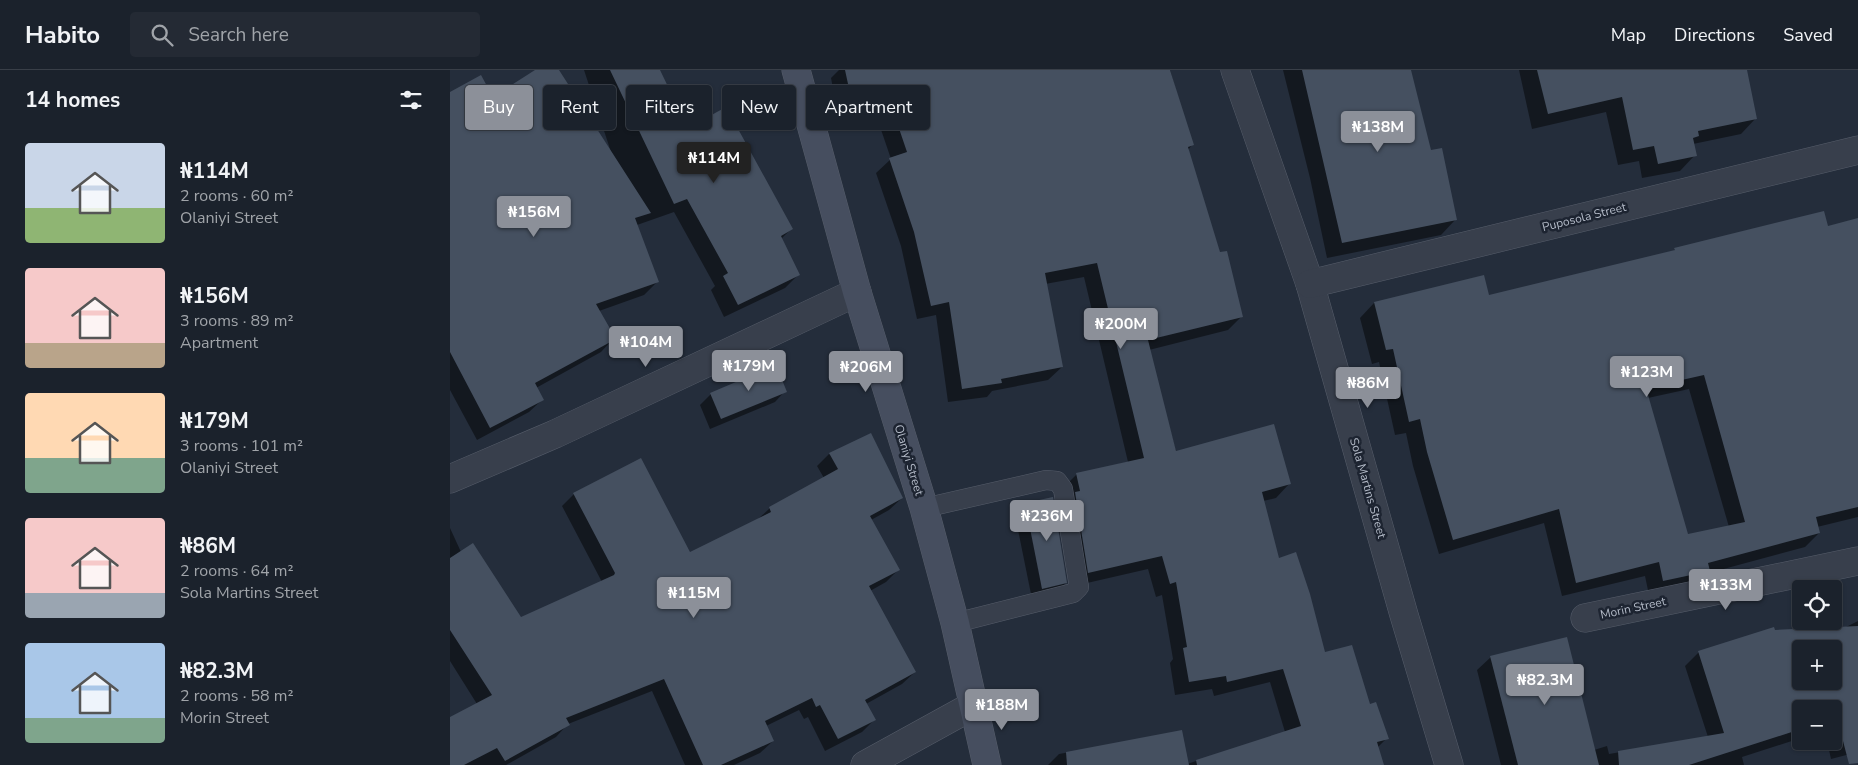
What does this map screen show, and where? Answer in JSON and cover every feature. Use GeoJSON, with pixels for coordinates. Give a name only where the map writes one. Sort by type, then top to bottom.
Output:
{"type":"FeatureCollection","features":[{"type":"Feature","properties":{"kind":"street","name":"Olaniyi Street"},"geometry":{"type":"LineString","coordinates":[[796,70],[857,292],[924,508],[955,623],[987,765]]}},
{"type":"Feature","properties":{"kind":"street","name":"Sola Martins Street"},"geometry":{"type":"LineString","coordinates":[[1235,70],[1310,284],[1401,605],[1450,765]]}},
{"type":"Feature","properties":{"kind":"street","name":"Puposola Street"},"geometry":{"type":"LineString","coordinates":[[1310,284],[1858,150]]}},
{"type":"Feature","properties":{"kind":"street"},"geometry":{"type":"LineString","coordinates":[[450,479],[555,434],[857,292]]}},
{"type":"Feature","properties":{"kind":"street","name":"Morin Street"},"geometry":{"type":"LineString","coordinates":[[1585,618],[1858,562]]}},
{"type":"Feature","properties":{"kind":"street"},"geometry":{"type":"LineString","coordinates":[[865,765],[974,705]]}},
{"type":"Feature","properties":{"kind":"lane"},"geometry":{"type":"LineString","coordinates":[[924,508],[1046,480],[1057,481],[1063,489],[1080,587],[1072,593],[955,623]]}},
{"type":"Feature","properties":{"kind":"building"},"geometry":{"type":"Polygon","coordinates":[[[535,70],[559,70],[569,85],[543,85],[543,130],[598,130],[651,213],[635,218],[659,282],[596,304],[616,339],[535,383],[544,400],[490,428],[450,352],[450,92],[481,75],[486,85],[465,85],[465,130],[533,130],[533,85],[512,85],[535,70]]]}},
{"type":"Feature","properties":{"kind":"building"},"geometry":{"type":"Polygon","coordinates":[[[610,70],[660,70],[667,85],[626,85],[626,104],[610,70]]]}},
{"type":"Feature","properties":{"kind":"building"},"geometry":{"type":"Polygon","coordinates":[[[845,70],[1170,70],[1194,145],[1188,147],[1220,252],[1227,251],[1243,317],[1148,340],[1176,451],[1274,424],[1291,484],[1262,492],[1279,558],[1296,552],[1310,594],[1325,652],[1352,645],[1370,704],[1376,702],[1389,739],[1377,742],[1384,765],[1197,765],[1196,760],[1301,726],[1283,669],[1227,682],[1226,676],[1189,682],[1183,648],[1187,647],[1176,582],[1170,584],[1162,556],[1088,573],[1075,492],[1080,491],[1076,473],[1144,458],[1097,263],[1045,273],[1063,367],[1001,379],[1002,383],[962,389],[949,302],[931,306],[914,232],[889,158],[907,152],[900,130],[930,130],[930,85],[848,85],[845,70]]]}},
{"type":"Feature","properties":{"kind":"building"},"geometry":{"type":"Polygon","coordinates":[[[1302,70],[1411,70],[1431,150],[1442,148],[1457,220],[1342,243],[1302,70]]]}},
{"type":"Feature","properties":{"kind":"building"},"geometry":{"type":"Polygon","coordinates":[[[1537,70],[1747,70],[1757,119],[1698,131],[1699,136],[1693,138],[1697,156],[1658,164],[1654,146],[1633,150],[1622,97],[1548,114],[1537,70]]]}},
{"type":"Feature","properties":{"kind":"building"},"geometry":{"type":"Polygon","coordinates":[[[722,109],[722,130],[739,130],[793,229],[781,236],[800,275],[738,305],[723,276],[728,273],[687,199],[674,204],[639,130],[712,130],[712,115],[722,109]]]}},
{"type":"Feature","properties":{"kind":"building"},"geometry":{"type":"Polygon","coordinates":[[[1824,211],[1828,226],[1858,218],[1858,507],[1816,517],[1820,533],[1708,563],[1710,571],[1663,581],[1659,562],[1576,583],[1559,509],[1453,540],[1427,452],[1420,419],[1409,422],[1393,349],[1386,350],[1374,302],[1484,275],[1489,295],[1675,250],[1674,248],[1824,211]],[[1704,375],[1646,388],[1688,534],[1745,522],[1704,375]]]}},
{"type":"Feature","properties":{"kind":"building"},"geometry":{"type":"Polygon","coordinates":[[[776,365],[787,392],[721,419],[710,393],[776,365]]]}},
{"type":"Feature","properties":{"kind":"building"},"geometry":{"type":"Polygon","coordinates":[[[871,433],[903,498],[870,516],[900,570],[869,586],[916,672],[865,700],[876,720],[838,739],[820,705],[816,707],[812,698],[765,721],[774,741],[721,765],[703,765],[664,679],[566,718],[570,725],[505,761],[497,748],[464,765],[450,765],[450,717],[492,695],[450,630],[450,558],[473,543],[521,617],[615,573],[573,493],[641,458],[690,552],[771,512],[769,507],[838,469],[829,453],[871,433]]]}},
{"type":"Feature","properties":{"kind":"building"},"geometry":{"type":"Polygon","coordinates":[[[1053,497],[1067,583],[1042,589],[1025,503],[1053,497]]]}},
{"type":"Feature","properties":{"kind":"building"},"geometry":{"type":"Polygon","coordinates":[[[1858,626],[1858,763],[1849,764],[1842,737],[1842,700],[1792,700],[1792,732],[1689,765],[1619,765],[1618,751],[1724,733],[1698,651],[1774,627],[1775,630],[1842,630],[1842,627],[1858,626]]]}},
{"type":"Feature","properties":{"kind":"building"},"geometry":{"type":"Polygon","coordinates":[[[1567,637],[1599,765],[1518,765],[1490,656],[1567,637]]]}},
{"type":"Feature","properties":{"kind":"building"},"geometry":{"type":"Polygon","coordinates":[[[1182,730],[1189,765],[1067,765],[1066,752],[1182,730]]]}}]}
